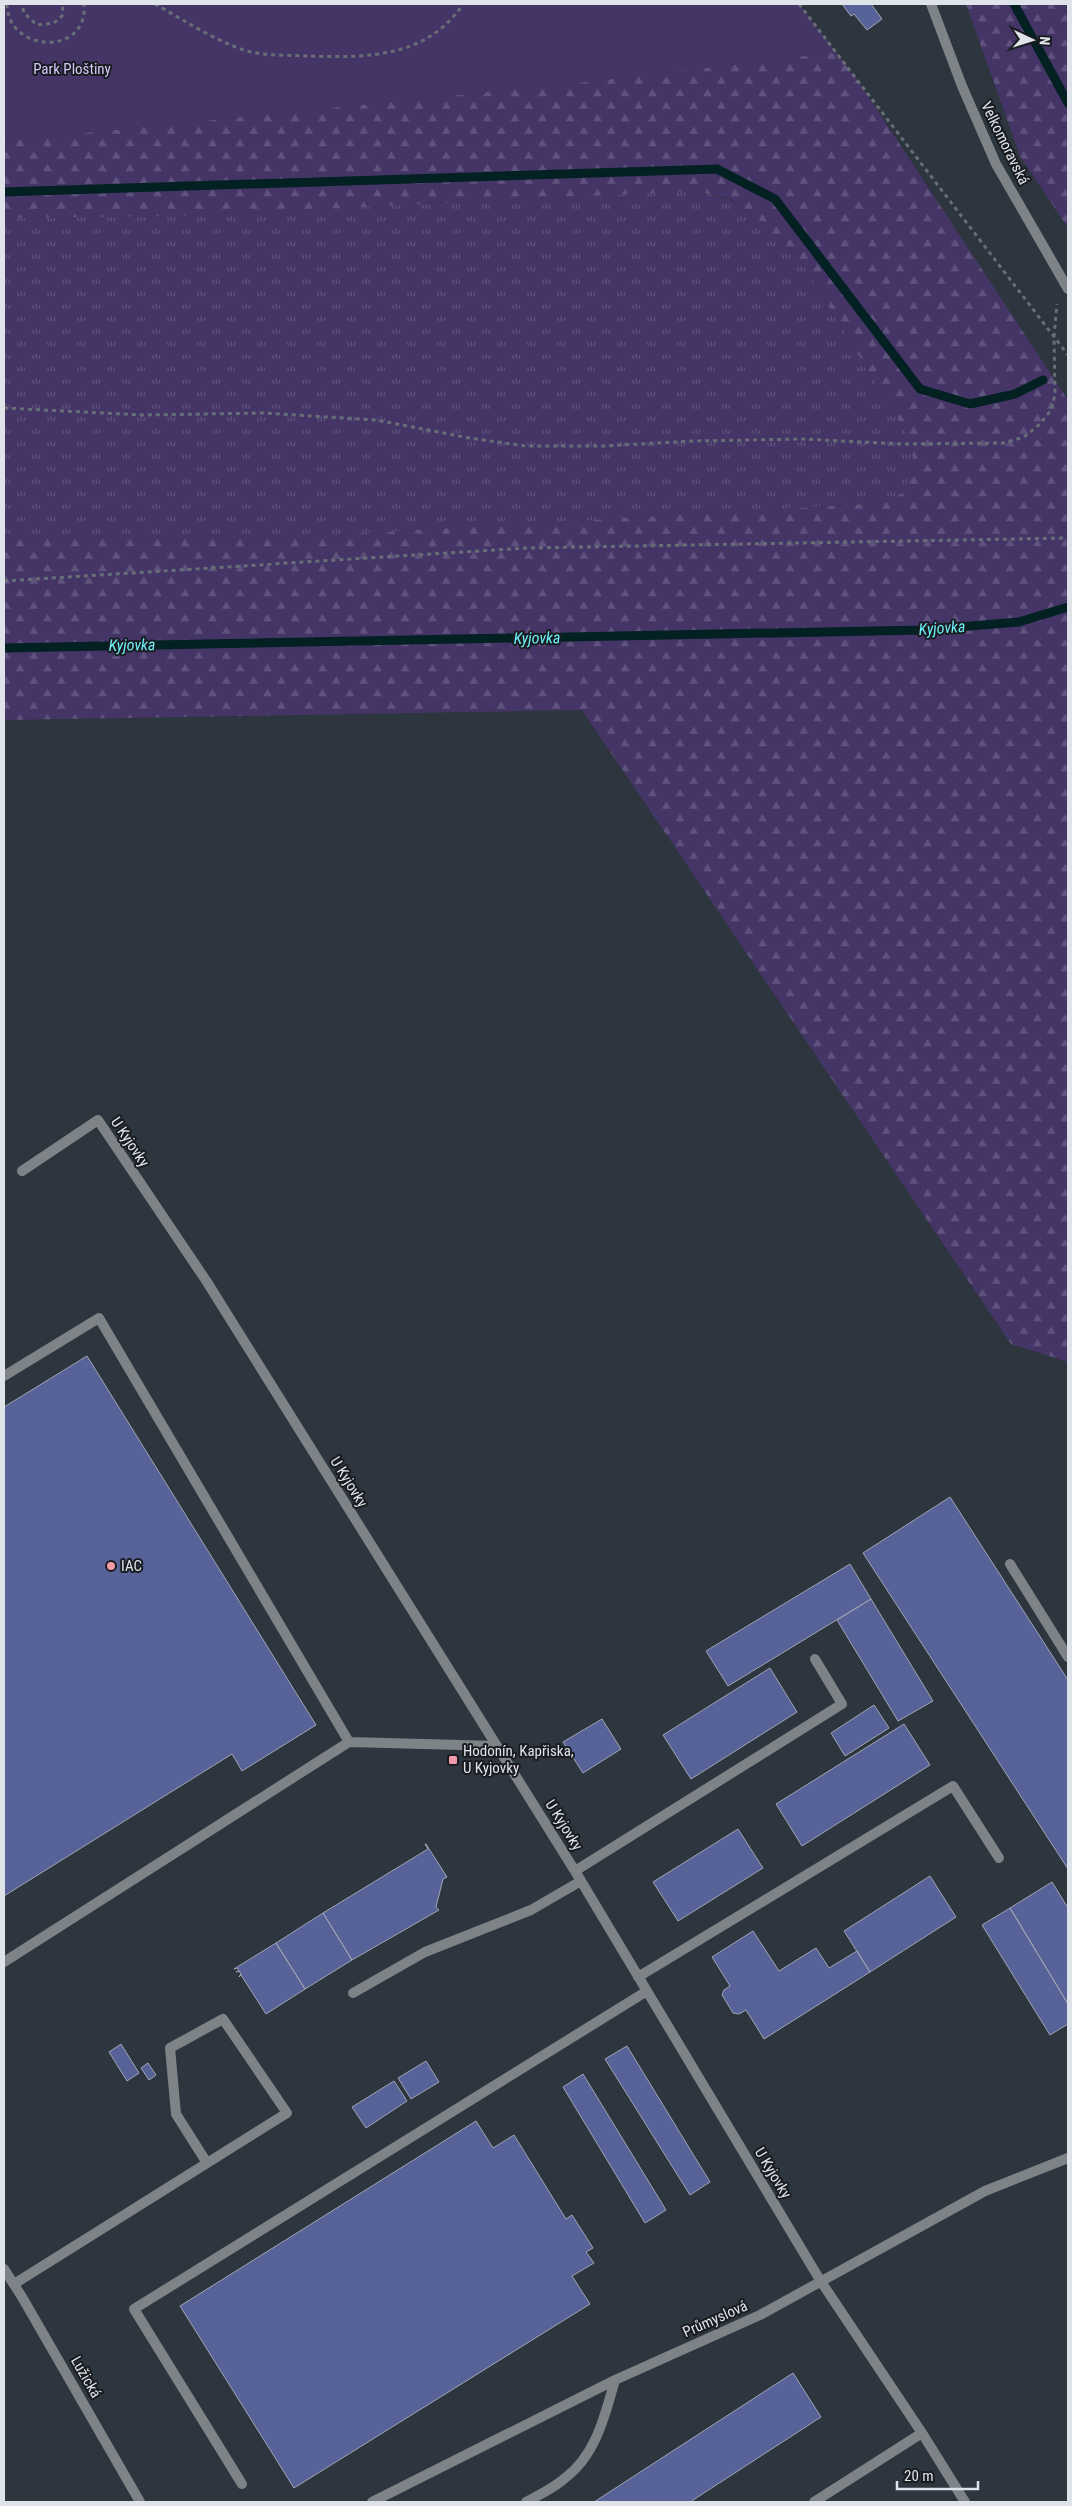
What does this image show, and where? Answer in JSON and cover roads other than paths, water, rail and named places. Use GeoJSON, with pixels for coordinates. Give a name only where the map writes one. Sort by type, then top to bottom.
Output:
{"type":"FeatureCollection","features":[{"type":"Feature","properties":{"kind":"street","name":"Velkomoravská"},"geometry":{"type":"LineString","coordinates":[[931,4],[962,86],[986,141],[1068,289]]}},
{"type":"Feature","properties":{"kind":"street","name":"U Kyjovky"},"geometry":{"type":"LineString","coordinates":[[22,1171],[98,1120],[207,1282],[575,1871],[820,2280],[966,2502]]}},
{"type":"Feature","properties":{"kind":"street"},"geometry":{"type":"LineString","coordinates":[[4,1376],[98,1318],[349,1742]]}},
{"type":"Feature","properties":{"kind":"street"},"geometry":{"type":"LineString","coordinates":[[1010,1564],[1068,1657]]}},
{"type":"Feature","properties":{"kind":"street"},"geometry":{"type":"LineString","coordinates":[[575,1871],[842,1704],[815,1659]]}},
{"type":"Feature","properties":{"kind":"street"},"geometry":{"type":"LineString","coordinates":[[4,1962],[349,1742],[497,1746]]}},
{"type":"Feature","properties":{"kind":"street"},"geometry":{"type":"LineString","coordinates":[[638,1976],[953,1786],[999,1858]]}},
{"type":"Feature","properties":{"kind":"street"},"geometry":{"type":"LineString","coordinates":[[353,1993],[425,1952],[531,1910],[581,1881]]}},
{"type":"Feature","properties":{"kind":"street"},"geometry":{"type":"LineString","coordinates":[[242,2484],[134,2309],[647,1991]]}},
{"type":"Feature","properties":{"kind":"street"},"geometry":{"type":"LineString","coordinates":[[14,2284],[287,2113],[223,2019],[170,2048],[176,2114],[207,2163]]}},
{"type":"Feature","properties":{"kind":"street","name":"Průmyslová"},"geometry":{"type":"LineString","coordinates":[[372,2502],[615,2380],[760,2315],[985,2190],[1068,2158]]}},
{"type":"Feature","properties":{"kind":"street","name":"Lužická"},"geometry":{"type":"LineString","coordinates":[[4,2269],[140,2502]]}},
{"type":"Feature","properties":{"kind":"street"},"geometry":{"type":"LineString","coordinates":[[526,2502],[566,2478],[584,2458],[599,2433],[615,2380]]}},
{"type":"Feature","properties":{"kind":"street"},"geometry":{"type":"LineString","coordinates":[[814,2502],[922,2433]]}},
{"type":"Feature","properties":{"kind":"waterway"},"geometry":{"type":"LineString","coordinates":[[1014,4],[1068,103]]}},
{"type":"Feature","properties":{"kind":"waterway"},"geometry":{"type":"LineString","coordinates":[[4,192],[717,169],[775,199],[920,389],[970,404],[1015,394],[1043,380]]}},
{"type":"Feature","properties":{"kind":"waterway","name":"Kyjovka"},"geometry":{"type":"LineString","coordinates":[[4,648],[923,630],[1019,622],[1068,607]]}},
{"type":"Feature","properties":{"kind":"place","name":"IAC"},"geometry":{"type":"Point","coordinates":[111,1566]}},
{"type":"Feature","properties":{"kind":"place","name":"Hodonín, Kapřiska, U Kyjovky"},"geometry":{"type":"Point","coordinates":[453,1760]}},
{"type":"Feature","properties":{"kind":"park label","name":"Park Ploštiny"},"geometry":{"type":"Point","coordinates":[72,69]}}]}
